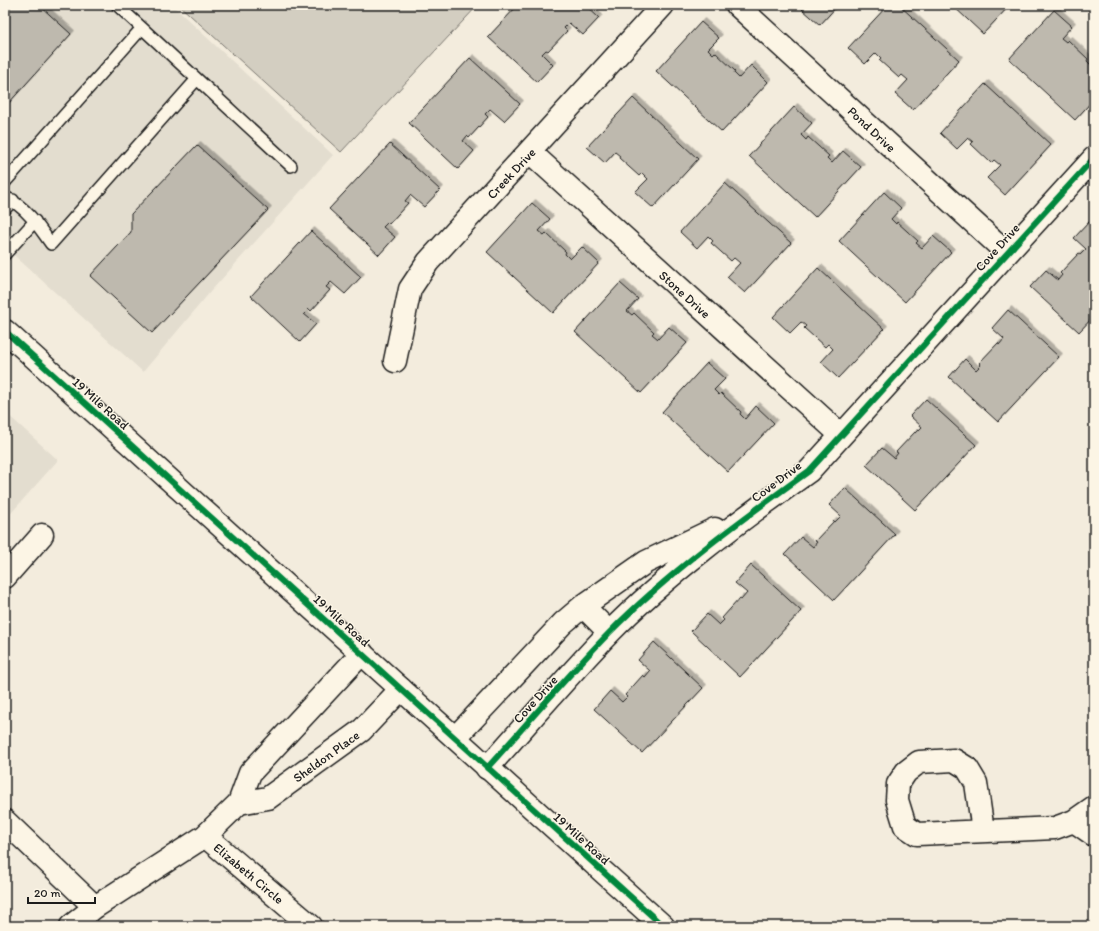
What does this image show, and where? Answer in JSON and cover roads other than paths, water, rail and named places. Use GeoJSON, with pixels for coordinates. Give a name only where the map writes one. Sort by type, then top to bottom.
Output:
{"type":"FeatureCollection","features":[{"type":"Feature","properties":{"kind":"street","name":"Creek Drive"},"geometry":{"type":"LineString","coordinates":[[395,361],[410,289],[428,262],[663,5]]}},
{"type":"Feature","properties":{"kind":"street","name":"Pond Drive"},"geometry":{"type":"LineString","coordinates":[[737,5],[1007,253]]}},
{"type":"Feature","properties":{"kind":"street","name":"Stone Drive"},"geometry":{"type":"LineString","coordinates":[[530,152],[840,435]]}},
{"type":"Feature","properties":{"kind":"street","name":"Cove Drive"},"geometry":{"type":"LineString","coordinates":[[487,768],[609,632],[674,574],[762,504],[809,471],[840,435],[1094,158]]}},
{"type":"Feature","properties":{"kind":"street","name":"19 Mile Road"},"geometry":{"type":"LineString","coordinates":[[5,331],[663,926]]}},
{"type":"Feature","properties":{"kind":"street","name":"Cove Drive"},"geometry":{"type":"LineString","coordinates":[[455,738],[563,623],[583,606],[646,562],[699,538],[762,504]]}},
{"type":"Feature","properties":{"kind":"street"},"geometry":{"type":"LineString","coordinates":[[5,577],[42,535]]}},
{"type":"Feature","properties":{"kind":"street"},"geometry":{"type":"LineString","coordinates":[[583,606],[609,632]]}},
{"type":"Feature","properties":{"kind":"street"},"geometry":{"type":"LineString","coordinates":[[71,926],[95,907],[204,836],[239,804],[250,774],[362,653]]}},
{"type":"Feature","properties":{"kind":"street","name":"Sheldon Place"},"geometry":{"type":"LineString","coordinates":[[239,804],[268,798],[362,730],[401,689]]}},
{"type":"Feature","properties":{"kind":"street"},"geometry":{"type":"LineString","coordinates":[[990,831],[1055,828],[1074,821],[1094,807]]}},
{"type":"Feature","properties":{"kind":"street"},"geometry":{"type":"LineString","coordinates":[[5,821],[95,907]]}},
{"type":"Feature","properties":{"kind":"street"},"geometry":{"type":"LineString","coordinates":[[1074,821],[1094,835]]}},
{"type":"Feature","properties":{"kind":"street","name":"Elizabeth Circle"},"geometry":{"type":"LineString","coordinates":[[204,836],[311,926]]}},
{"type":"Feature","properties":{"kind":"lane"},"geometry":{"type":"LineString","coordinates":[[117,5],[291,166]]}},
{"type":"Feature","properties":{"kind":"lane"},"geometry":{"type":"LineString","coordinates":[[5,182],[142,28]]}},
{"type":"Feature","properties":{"kind":"lane"},"geometry":{"type":"LineString","coordinates":[[5,209],[9,198],[35,221],[51,244],[197,79]]}},
{"type":"Feature","properties":{"kind":"lane"},"geometry":{"type":"LineString","coordinates":[[5,254],[35,221]]}}]}
